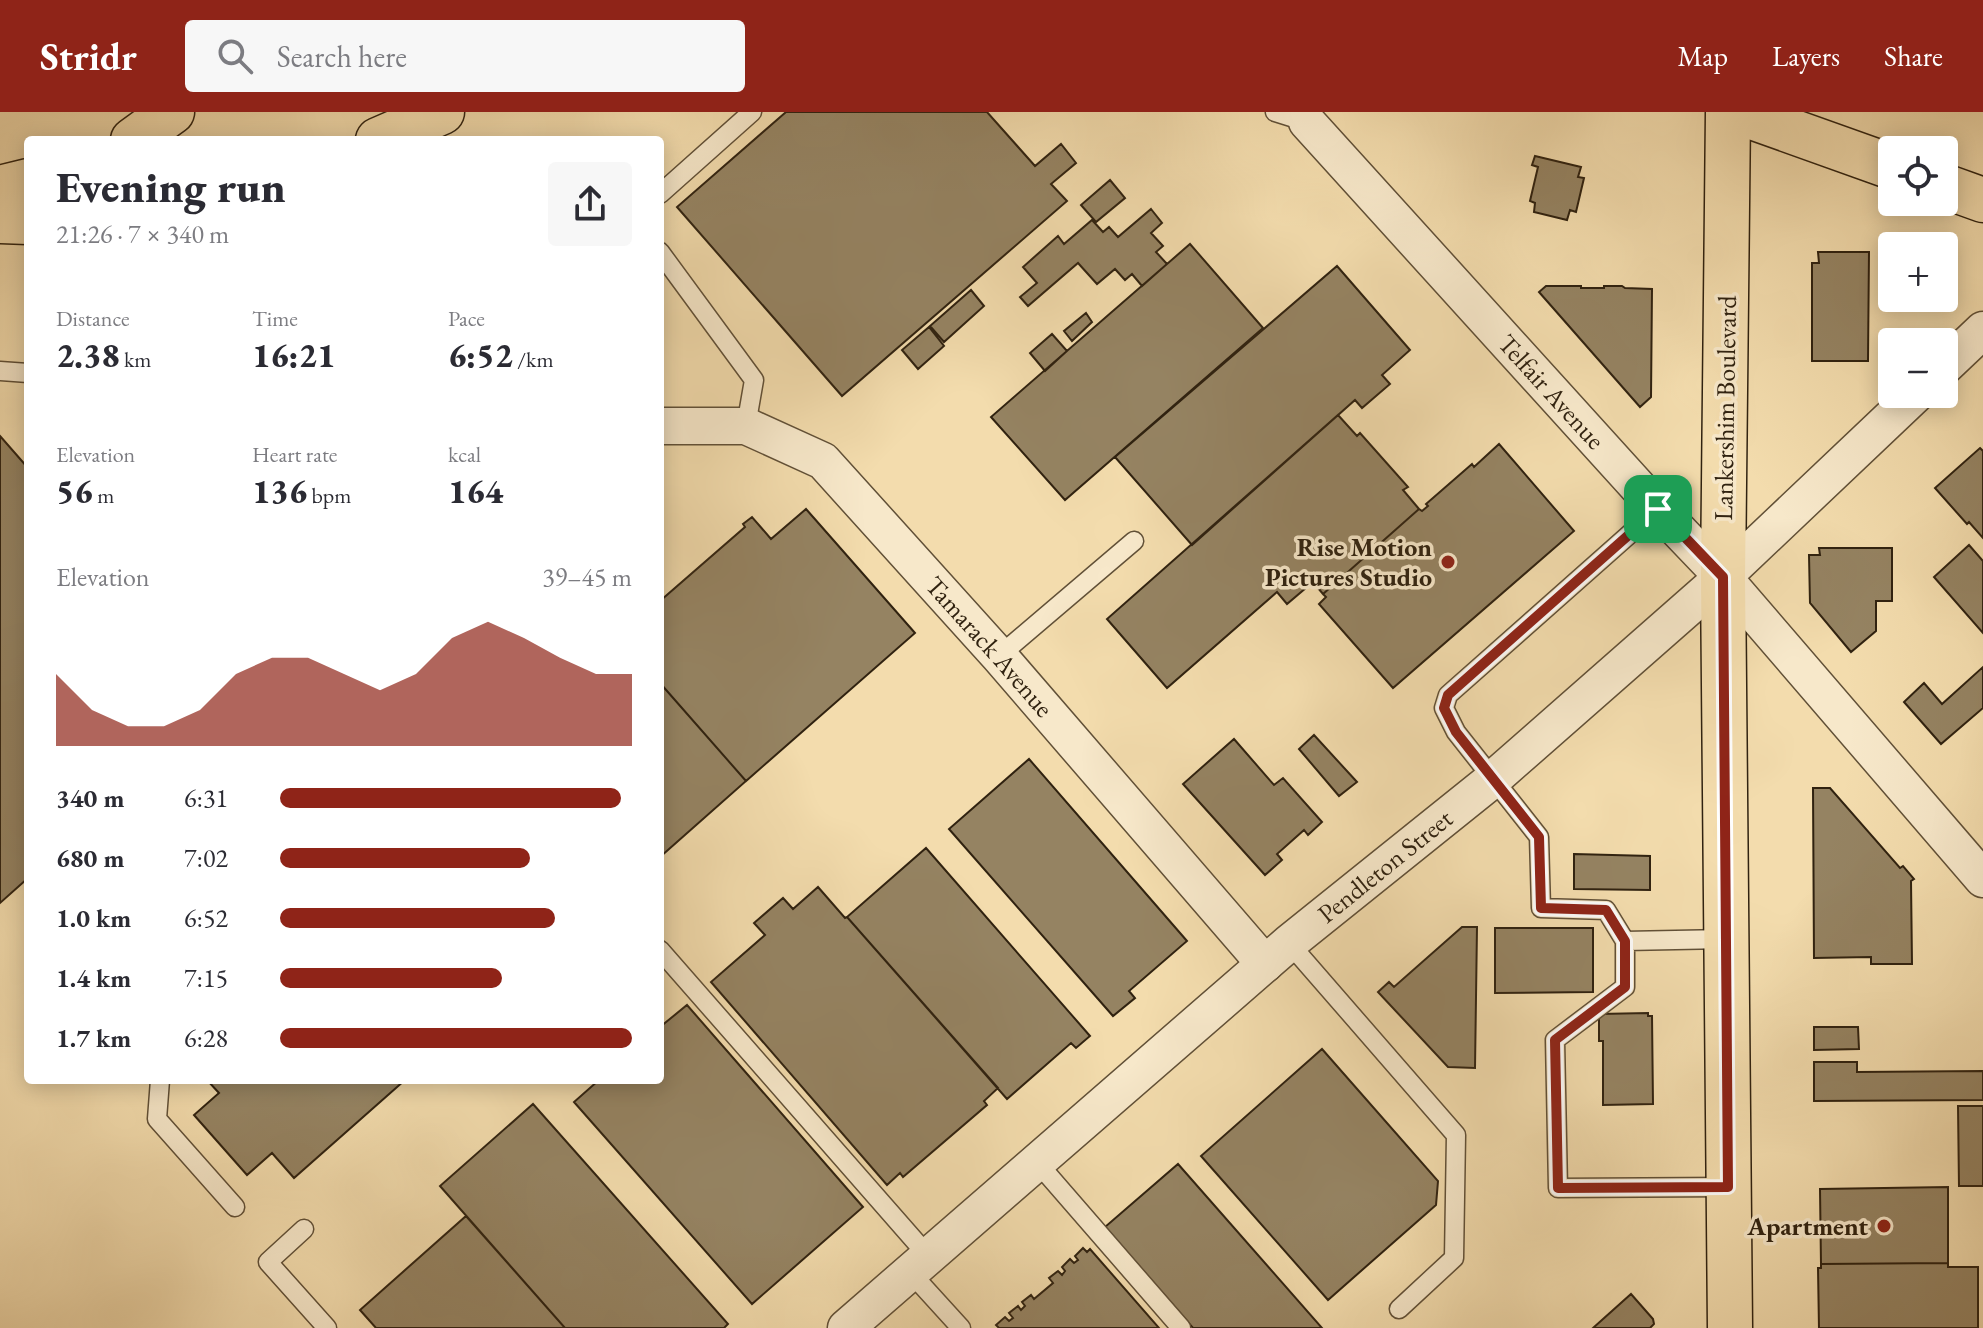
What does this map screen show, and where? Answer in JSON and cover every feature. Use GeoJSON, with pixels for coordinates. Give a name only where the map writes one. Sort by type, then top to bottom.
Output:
{"type":"FeatureCollection","features":[{"type":"Feature","properties":{"kind":"main road"},"geometry":{"type":"LineString","coordinates":[[139,136],[172,112]]}},
{"type":"Feature","properties":{"kind":"main road"},"geometry":{"type":"LineString","coordinates":[[387,136],[442,112]]}},
{"type":"Feature","properties":{"kind":"main road","name":"Lankershim Boulevard"},"geometry":{"type":"LineString","coordinates":[[1728,112],[1723,577],[1730,1328]]}},
{"type":"Feature","properties":{"kind":"main road"},"geometry":{"type":"LineString","coordinates":[[1738,112],[1878,162]]}},
{"type":"Feature","properties":{"kind":"main road"},"geometry":{"type":"LineString","coordinates":[[0,188],[24,182]]}},
{"type":"Feature","properties":{"kind":"main road"},"geometry":{"type":"LineString","coordinates":[[1958,191],[1983,200]]}},
{"type":"Feature","properties":{"kind":"main road"},"geometry":{"type":"LineString","coordinates":[[0,221],[24,222]]}},
{"type":"Feature","properties":{"kind":"street","name":"Telfair Avenue"},"geometry":{"type":"LineString","coordinates":[[1291,117],[1723,577],[1983,879]]}},
{"type":"Feature","properties":{"kind":"street"},"geometry":{"type":"LineString","coordinates":[[1958,354],[1983,330]]}},
{"type":"Feature","properties":{"kind":"street","name":"Pendleton Street"},"geometry":{"type":"LineString","coordinates":[[846,1328],[1277,953],[1492,780],[1723,577],[1901,408]]}},
{"type":"Feature","properties":{"kind":"street","name":"Tamarack Avenue"},"geometry":{"type":"LineString","coordinates":[[664,426],[746,426],[823,461],[999,656],[1277,953]]}},
{"type":"Feature","properties":{"kind":"lane"},"geometry":{"type":"LineString","coordinates":[[664,190],[752,112]]}},
{"type":"Feature","properties":{"kind":"lane"},"geometry":{"type":"LineString","coordinates":[[664,257],[754,380],[746,426]]}},
{"type":"Feature","properties":{"kind":"lane"},"geometry":{"type":"LineString","coordinates":[[0,371],[24,373]]}},
{"type":"Feature","properties":{"kind":"lane"},"geometry":{"type":"LineString","coordinates":[[1658,509],[1448,695],[1444,708],[1456,732],[1539,837],[1541,908],[1606,910],[1625,941],[1625,987],[1555,1040],[1558,1188],[1728,1187]]}},
{"type":"Feature","properties":{"kind":"lane"},"geometry":{"type":"LineString","coordinates":[[999,656],[1134,541]]}},
{"type":"Feature","properties":{"kind":"lane"},"geometry":{"type":"LineString","coordinates":[[1625,941],[1726,939]]}},
{"type":"Feature","properties":{"kind":"lane"},"geometry":{"type":"LineString","coordinates":[[1277,953],[1456,1135],[1454,1258],[1399,1309]]}},
{"type":"Feature","properties":{"kind":"lane"},"geometry":{"type":"LineString","coordinates":[[664,955],[919,1265],[961,1328]]}},
{"type":"Feature","properties":{"kind":"lane"},"geometry":{"type":"LineString","coordinates":[[160,1084],[157,1119],[235,1207]]}},
{"type":"Feature","properties":{"kind":"lane"},"geometry":{"type":"LineString","coordinates":[[1036,1161],[1181,1328]]}},
{"type":"Feature","properties":{"kind":"lane"},"geometry":{"type":"LineString","coordinates":[[304,1229],[268,1262],[327,1328]]}},
{"type":"Feature","properties":{"kind":"building"},"geometry":{"type":"Polygon","coordinates":[[[786,112],[987,112],[1035,166],[1061,144],[1076,163],[1051,184],[1067,201],[842,396],[677,207],[786,112]]]}},
{"type":"Feature","properties":{"kind":"building"},"geometry":{"type":"Polygon","coordinates":[[[1535,156],[1581,167],[1578,177],[1584,178],[1576,212],[1570,210],[1567,220],[1534,212],[1535,203],[1530,201],[1538,167],[1532,165],[1535,156]]]}},
{"type":"Feature","properties":{"kind":"building"},"geometry":{"type":"Polygon","coordinates":[[[1110,180],[1125,198],[1096,222],[1081,205],[1110,180]]]}},
{"type":"Feature","properties":{"kind":"building"},"geometry":{"type":"Polygon","coordinates":[[[1151,209],[1162,223],[1151,233],[1163,246],[1156,252],[1167,264],[1142,286],[1132,274],[1125,280],[1115,269],[1097,284],[1078,263],[1028,306],[1020,297],[1037,283],[1023,267],[1058,236],[1064,244],[1092,220],[1103,232],[1109,227],[1118,237],[1151,209]]]}},
{"type":"Feature","properties":{"kind":"building"},"geometry":{"type":"Polygon","coordinates":[[[1190,244],[1263,328],[1065,500],[991,417],[1190,244]]]}},
{"type":"Feature","properties":{"kind":"building"},"geometry":{"type":"Polygon","coordinates":[[[1818,252],[1869,252],[1868,361],[1812,361],[1812,263],[1819,263],[1818,252]]]}},
{"type":"Feature","properties":{"kind":"building"},"geometry":{"type":"Polygon","coordinates":[[[1337,266],[1410,350],[1382,375],[1390,384],[1362,408],[1355,400],[1192,545],[1115,457],[1337,266]]]}},
{"type":"Feature","properties":{"kind":"building"},"geometry":{"type":"Polygon","coordinates":[[[1546,286],[1652,289],[1651,397],[1640,407],[1539,292],[1546,286]]]}},
{"type":"Feature","properties":{"kind":"building"},"geometry":{"type":"Polygon","coordinates":[[[971,290],[984,306],[944,342],[930,326],[971,290]]]}},
{"type":"Feature","properties":{"kind":"building"},"geometry":{"type":"Polygon","coordinates":[[[1086,313],[1092,322],[1072,341],[1064,331],[1086,313]]]}},
{"type":"Feature","properties":{"kind":"building"},"geometry":{"type":"Polygon","coordinates":[[[929,327],[944,346],[918,369],[902,350],[929,327]]]}},
{"type":"Feature","properties":{"kind":"building"},"geometry":{"type":"Polygon","coordinates":[[[1052,334],[1067,351],[1045,371],[1030,353],[1052,334]]]}},
{"type":"Feature","properties":{"kind":"building"},"geometry":{"type":"Polygon","coordinates":[[[1338,415],[1357,436],[1360,433],[1408,487],[1403,490],[1419,509],[1323,594],[1313,582],[1287,604],[1277,592],[1167,688],[1107,619],[1338,415]]]}},
{"type":"Feature","properties":{"kind":"building"},"geometry":{"type":"Polygon","coordinates":[[[0,436],[24,463],[24,882],[0,903],[0,436]]]}},
{"type":"Feature","properties":{"kind":"building","name":"Rise Motion Pictures Studio"},"geometry":{"type":"Polygon","coordinates":[[[1499,444],[1574,531],[1393,688],[1319,604],[1326,597],[1323,594],[1419,509],[1422,511],[1428,506],[1426,504],[1499,444]]]}},
{"type":"Feature","properties":{"kind":"building"},"geometry":{"type":"Polygon","coordinates":[[[1980,448],[1983,451],[1983,538],[1935,488],[1980,448]]]}},
{"type":"Feature","properties":{"kind":"building"},"geometry":{"type":"Polygon","coordinates":[[[806,509],[915,633],[746,781],[664,688],[664,598],[745,527],[743,524],[752,517],[771,539],[806,509]]]}},
{"type":"Feature","properties":{"kind":"building"},"geometry":{"type":"Polygon","coordinates":[[[1969,545],[1983,561],[1983,633],[1934,577],[1969,545]]]}},
{"type":"Feature","properties":{"kind":"building"},"geometry":{"type":"Polygon","coordinates":[[[1819,548],[1892,548],[1892,601],[1876,601],[1876,631],[1851,652],[1810,603],[1809,555],[1820,555],[1819,548]]]}},
{"type":"Feature","properties":{"kind":"building"},"geometry":{"type":"Polygon","coordinates":[[[1983,667],[1983,708],[1941,744],[1904,702],[1924,683],[1942,704],[1983,667]]]}},
{"type":"Feature","properties":{"kind":"building"},"geometry":{"type":"Polygon","coordinates":[[[664,688],[746,781],[664,853],[664,688]]]}},
{"type":"Feature","properties":{"kind":"building"},"geometry":{"type":"Polygon","coordinates":[[[1314,735],[1357,782],[1339,796],[1299,749],[1314,735]]]}},
{"type":"Feature","properties":{"kind":"building"},"geometry":{"type":"Polygon","coordinates":[[[1234,739],[1274,785],[1283,778],[1322,822],[1308,835],[1304,830],[1277,854],[1282,860],[1265,875],[1183,784],[1234,739]]]}},
{"type":"Feature","properties":{"kind":"building"},"geometry":{"type":"Polygon","coordinates":[[[1029,759],[1187,941],[1129,991],[1135,998],[1113,1016],[949,829],[1029,759]]]}},
{"type":"Feature","properties":{"kind":"building"},"geometry":{"type":"Polygon","coordinates":[[[1813,788],[1830,788],[1900,868],[1903,866],[1914,879],[1911,881],[1912,964],[1871,964],[1871,957],[1814,958],[1813,788]]]}},
{"type":"Feature","properties":{"kind":"building"},"geometry":{"type":"Polygon","coordinates":[[[926,848],[1090,1036],[1076,1048],[1071,1043],[1007,1099],[847,917],[926,848]]]}},
{"type":"Feature","properties":{"kind":"building"},"geometry":{"type":"Polygon","coordinates":[[[1574,854],[1650,856],[1650,890],[1574,889],[1574,854]]]}},
{"type":"Feature","properties":{"kind":"building"},"geometry":{"type":"Polygon","coordinates":[[[818,887],[998,1088],[984,1101],[987,1105],[903,1177],[900,1173],[887,1185],[711,982],[765,935],[754,923],[783,898],[793,909],[818,887]]]}},
{"type":"Feature","properties":{"kind":"building"},"geometry":{"type":"Polygon","coordinates":[[[1462,927],[1477,927],[1475,1068],[1448,1067],[1378,992],[1389,982],[1394,987],[1462,927]]]}},
{"type":"Feature","properties":{"kind":"building"},"geometry":{"type":"Polygon","coordinates":[[[1495,928],[1593,928],[1593,992],[1495,993],[1495,928]]]}},
{"type":"Feature","properties":{"kind":"building"},"geometry":{"type":"Polygon","coordinates":[[[687,1005],[863,1207],[752,1304],[574,1102],[594,1084],[664,1084],[664,1024],[687,1005]]]}},
{"type":"Feature","properties":{"kind":"building"},"geometry":{"type":"Polygon","coordinates":[[[1648,1013],[1652,1016],[1653,1104],[1603,1105],[1603,1041],[1599,1041],[1599,1014],[1648,1013]]]}},
{"type":"Feature","properties":{"kind":"building"},"geometry":{"type":"Polygon","coordinates":[[[1814,1027],[1858,1027],[1859,1049],[1814,1050],[1814,1027]]]}},
{"type":"Feature","properties":{"kind":"building"},"geometry":{"type":"Polygon","coordinates":[[[1322,1049],[1438,1181],[1436,1205],[1328,1300],[1201,1156],[1322,1049]]]}},
{"type":"Feature","properties":{"kind":"building"},"geometry":{"type":"Polygon","coordinates":[[[1814,1062],[1857,1062],[1857,1072],[1983,1071],[1983,1100],[1814,1101],[1814,1062]]]}},
{"type":"Feature","properties":{"kind":"building"},"geometry":{"type":"Polygon","coordinates":[[[211,1084],[400,1084],[294,1178],[272,1153],[247,1175],[194,1115],[219,1093],[211,1084]]]}},
{"type":"Feature","properties":{"kind":"building"},"geometry":{"type":"Polygon","coordinates":[[[533,1104],[728,1324],[724,1328],[565,1328],[440,1186],[533,1104]]]}},
{"type":"Feature","properties":{"kind":"building"},"geometry":{"type":"Polygon","coordinates":[[[1958,1106],[1983,1106],[1983,1186],[1959,1186],[1958,1106]]]}},
{"type":"Feature","properties":{"kind":"building"},"geometry":{"type":"Polygon","coordinates":[[[1178,1164],[1322,1328],[1193,1328],[1105,1227],[1178,1164]]]}},
{"type":"Feature","properties":{"kind":"building","name":"Apartment"},"geometry":{"type":"Polygon","coordinates":[[[1948,1187],[1948,1263],[1821,1264],[1820,1189],[1948,1187]]]}},
{"type":"Feature","properties":{"kind":"building"},"geometry":{"type":"Polygon","coordinates":[[[466,1216],[565,1328],[376,1328],[360,1310],[466,1216]]]}},
{"type":"Feature","properties":{"kind":"building"},"geometry":{"type":"Polygon","coordinates":[[[1083,1248],[1087,1252],[1090,1249],[1159,1328],[999,1328],[996,1325],[1005,1317],[1009,1321],[1013,1318],[1009,1313],[1018,1306],[1021,1310],[1025,1306],[1022,1302],[1031,1295],[1034,1299],[1053,1283],[1049,1278],[1058,1271],[1062,1275],[1065,1271],[1062,1267],[1070,1259],[1074,1263],[1078,1260],[1075,1256],[1083,1248]]]}},
{"type":"Feature","properties":{"kind":"building"},"geometry":{"type":"Polygon","coordinates":[[[1948,1263],[1948,1267],[1978,1267],[1978,1328],[1819,1328],[1818,1268],[1821,1264],[1948,1263]]]}},
{"type":"Feature","properties":{"kind":"building"},"geometry":{"type":"Polygon","coordinates":[[[1631,1294],[1653,1319],[1654,1324],[1650,1328],[1593,1328],[1631,1294]]]}},
{"type":"Feature","properties":{"kind":"place","name":"Rise Motion Pictures Studio"},"geometry":{"type":"Point","coordinates":[1448,562]}},
{"type":"Feature","properties":{"kind":"place","name":"Apartment"},"geometry":{"type":"Point","coordinates":[1884,1226]}},
{"type":"Feature","properties":{"kind":"route"},"geometry":{"type":"LineString","coordinates":[[1658,509],[1723,577],[1728,1187],[1558,1188],[1555,1040],[1625,987],[1625,941],[1606,910],[1541,908],[1539,837],[1456,732],[1444,708],[1448,695],[1658,509]]}}]}
